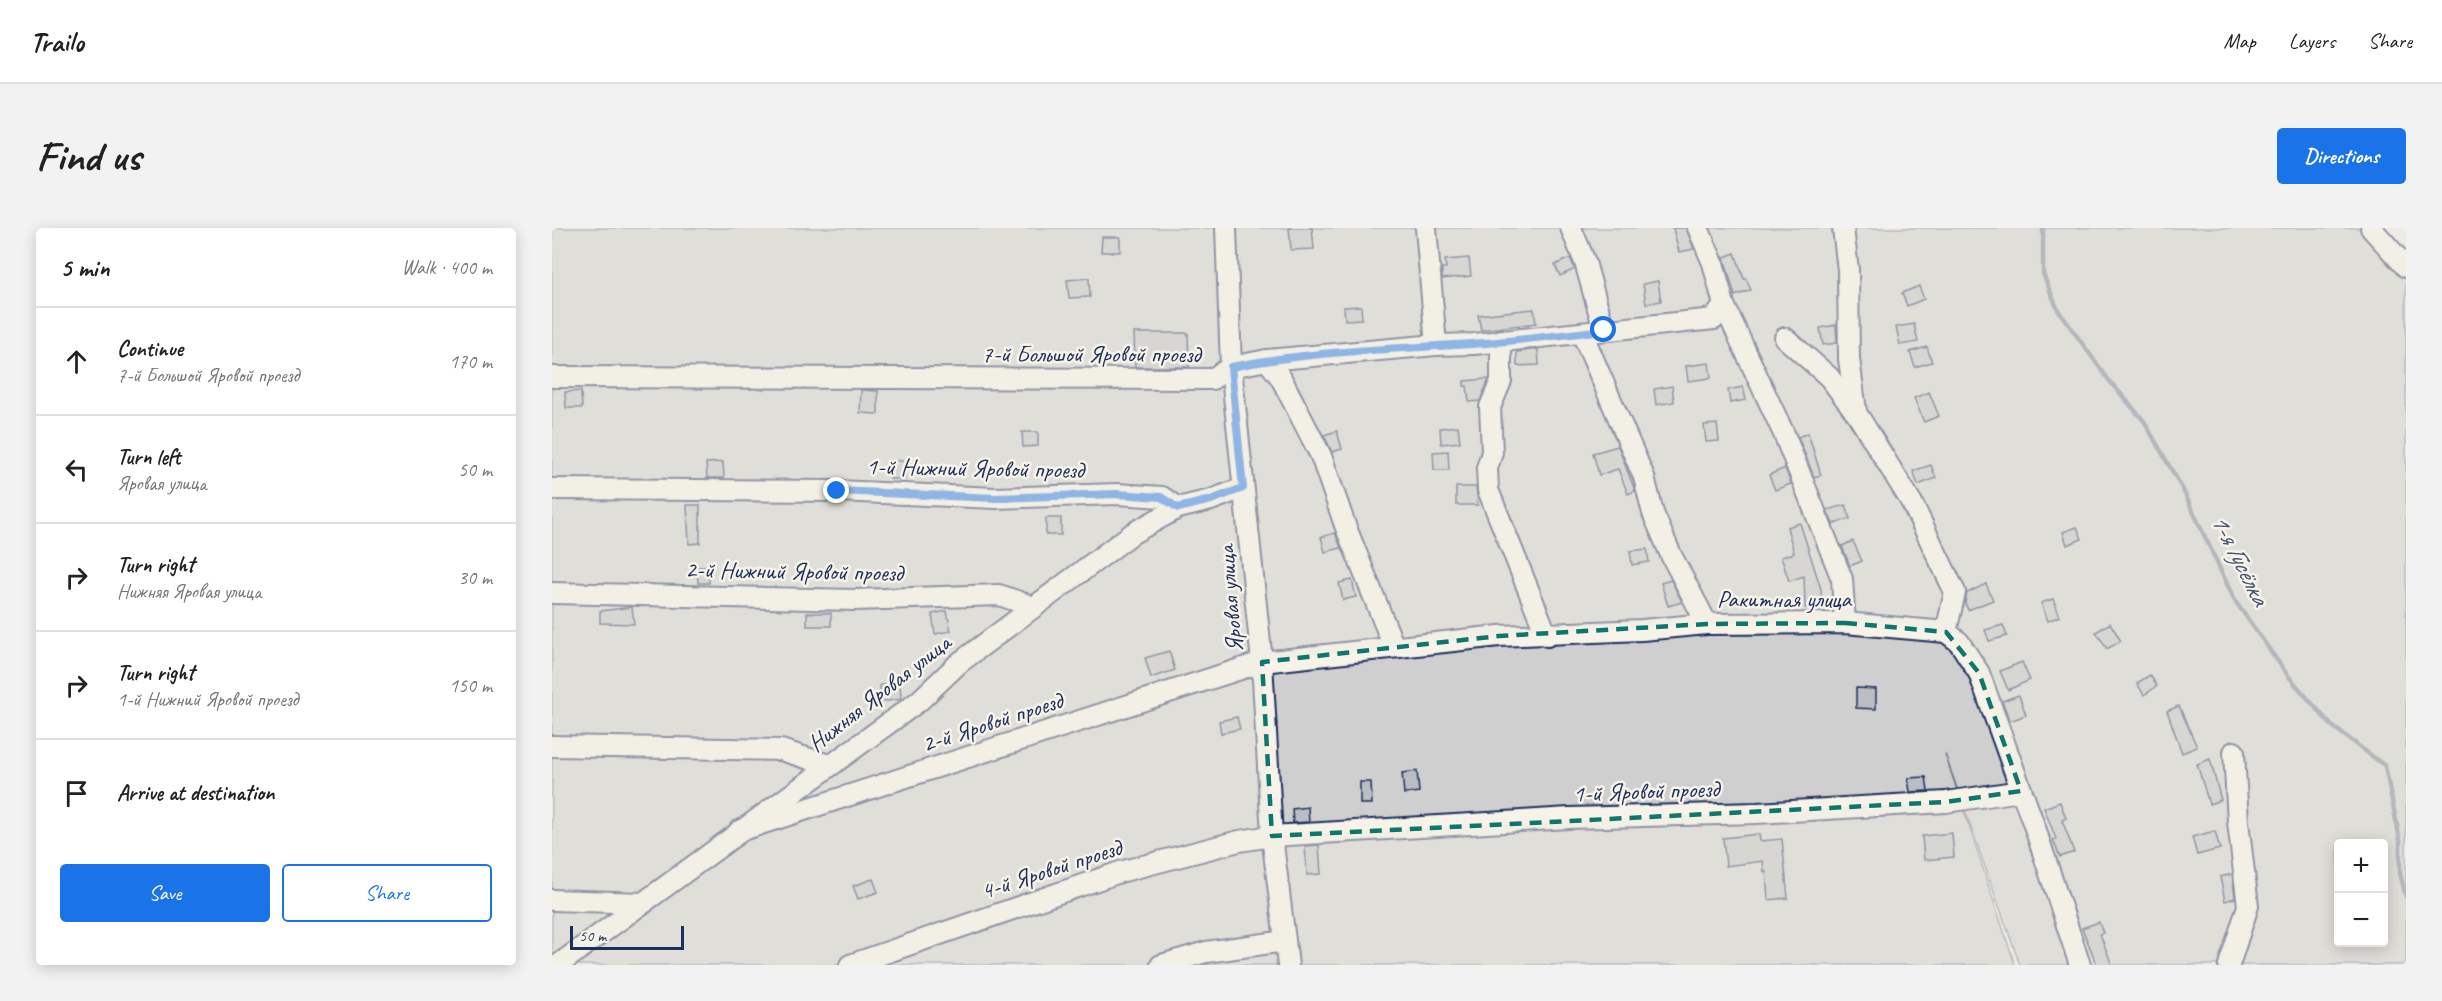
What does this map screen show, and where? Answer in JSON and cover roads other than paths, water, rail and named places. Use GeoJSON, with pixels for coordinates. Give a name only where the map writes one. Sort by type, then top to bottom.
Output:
{"type":"FeatureCollection","features":[{"type":"Feature","properties":{"kind":"street","name":"Яровая улица"},"geometry":{"type":"LineString","coordinates":[[1226,228],[1231,367],[1262,662],[1272,836],[1288,965]]}},
{"type":"Feature","properties":{"kind":"street"},"geometry":{"type":"LineString","coordinates":[[1426,228],[1437,345]]}},
{"type":"Feature","properties":{"kind":"street"},"geometry":{"type":"LineString","coordinates":[[1571,228],[1585,262],[1604,330]]}},
{"type":"Feature","properties":{"kind":"street"},"geometry":{"type":"LineString","coordinates":[[1698,228],[1713,263],[1724,305],[1784,434],[1842,579],[1845,623]]}},
{"type":"Feature","properties":{"kind":"street"},"geometry":{"type":"LineString","coordinates":[[1843,228],[1848,270],[1849,358],[1857,414]]}},
{"type":"Feature","properties":{"kind":"street"},"geometry":{"type":"LineString","coordinates":[[2371,228],[2406,267]]}},
{"type":"Feature","properties":{"kind":"street","name":"7-й Большой Яровой проезд"},"geometry":{"type":"LineString","coordinates":[[552,377],[1212,379],[1231,367],[1267,360],[1437,345],[1474,344],[1714,319],[1724,305]]}},
{"type":"Feature","properties":{"kind":"street"},"geometry":{"type":"LineString","coordinates":[[1582,333],[1644,477],[1653,513],[1671,555],[1707,624]]}},
{"type":"Feature","properties":{"kind":"street"},"geometry":{"type":"LineString","coordinates":[[1785,339],[1829,377],[1857,414],[1912,502],[1955,592],[1946,632],[1959,642],[1979,673],[2080,965]]}},
{"type":"Feature","properties":{"kind":"street"},"geometry":{"type":"LineString","coordinates":[[1501,340],[1501,381],[1490,406],[1492,452],[1487,468],[1488,490],[1547,636]]}},
{"type":"Feature","properties":{"kind":"street"},"geometry":{"type":"LineString","coordinates":[[1267,360],[1281,378],[1321,456],[1345,525],[1394,647]]}},
{"type":"Feature","properties":{"kind":"street","name":"Нижняя Яровая улица"},"geometry":{"type":"LineString","coordinates":[[558,965],[919,701],[959,663],[1132,533],[1178,508],[1211,500],[1243,488]]}},
{"type":"Feature","properties":{"kind":"street","name":"1-й Нижний Яровой проезд"},"geometry":{"type":"LineString","coordinates":[[552,489],[837,491],[995,498],[1117,494],[1161,497],[1178,508]]}},
{"type":"Feature","properties":{"kind":"street","name":"2-й Нижний Яровой проезд"},"geometry":{"type":"LineString","coordinates":[[552,592],[855,600],[999,596],[1034,607]]}},
{"type":"Feature","properties":{"kind":"street","name":"Ракитная улица"},"geometry":{"type":"LineString","coordinates":[[1262,662],[1499,636],[1547,636],[1707,624],[1845,623],[1946,632]]}},
{"type":"Feature","properties":{"kind":"street","name":"2-й Яровой проезд"},"geometry":{"type":"LineString","coordinates":[[739,831],[1262,662]]}},
{"type":"Feature","properties":{"kind":"street"},"geometry":{"type":"LineString","coordinates":[[552,746],[781,750],[829,765]]}},
{"type":"Feature","properties":{"kind":"street"},"geometry":{"type":"LineString","coordinates":[[2229,965],[2248,906],[2238,822],[2234,752]]}},
{"type":"Feature","properties":{"kind":"street","name":"1-й Яровой проезд"},"geometry":{"type":"LineString","coordinates":[[1272,836],[1569,818],[1746,813],[1946,802],[2021,791]]}},
{"type":"Feature","properties":{"kind":"street","name":"4-й Яровой проезд"},"geometry":{"type":"LineString","coordinates":[[850,965],[1120,872],[1239,841],[1272,836]]}},
{"type":"Feature","properties":{"kind":"street"},"geometry":{"type":"LineString","coordinates":[[552,900],[644,903]]}},
{"type":"Feature","properties":{"kind":"street"},"geometry":{"type":"LineString","coordinates":[[1161,965],[1206,952],[1285,941]]}},
{"type":"Feature","properties":{"kind":"waterway","name":"1-я Гусёлка"},"geometry":{"type":"LineString","coordinates":[[2043,228],[2043,274],[2058,310],[2108,379],[2144,421],[2183,490],[2235,601],[2289,677],[2331,725],[2385,766],[2400,840],[2400,874],[2406,897]]}}]}
